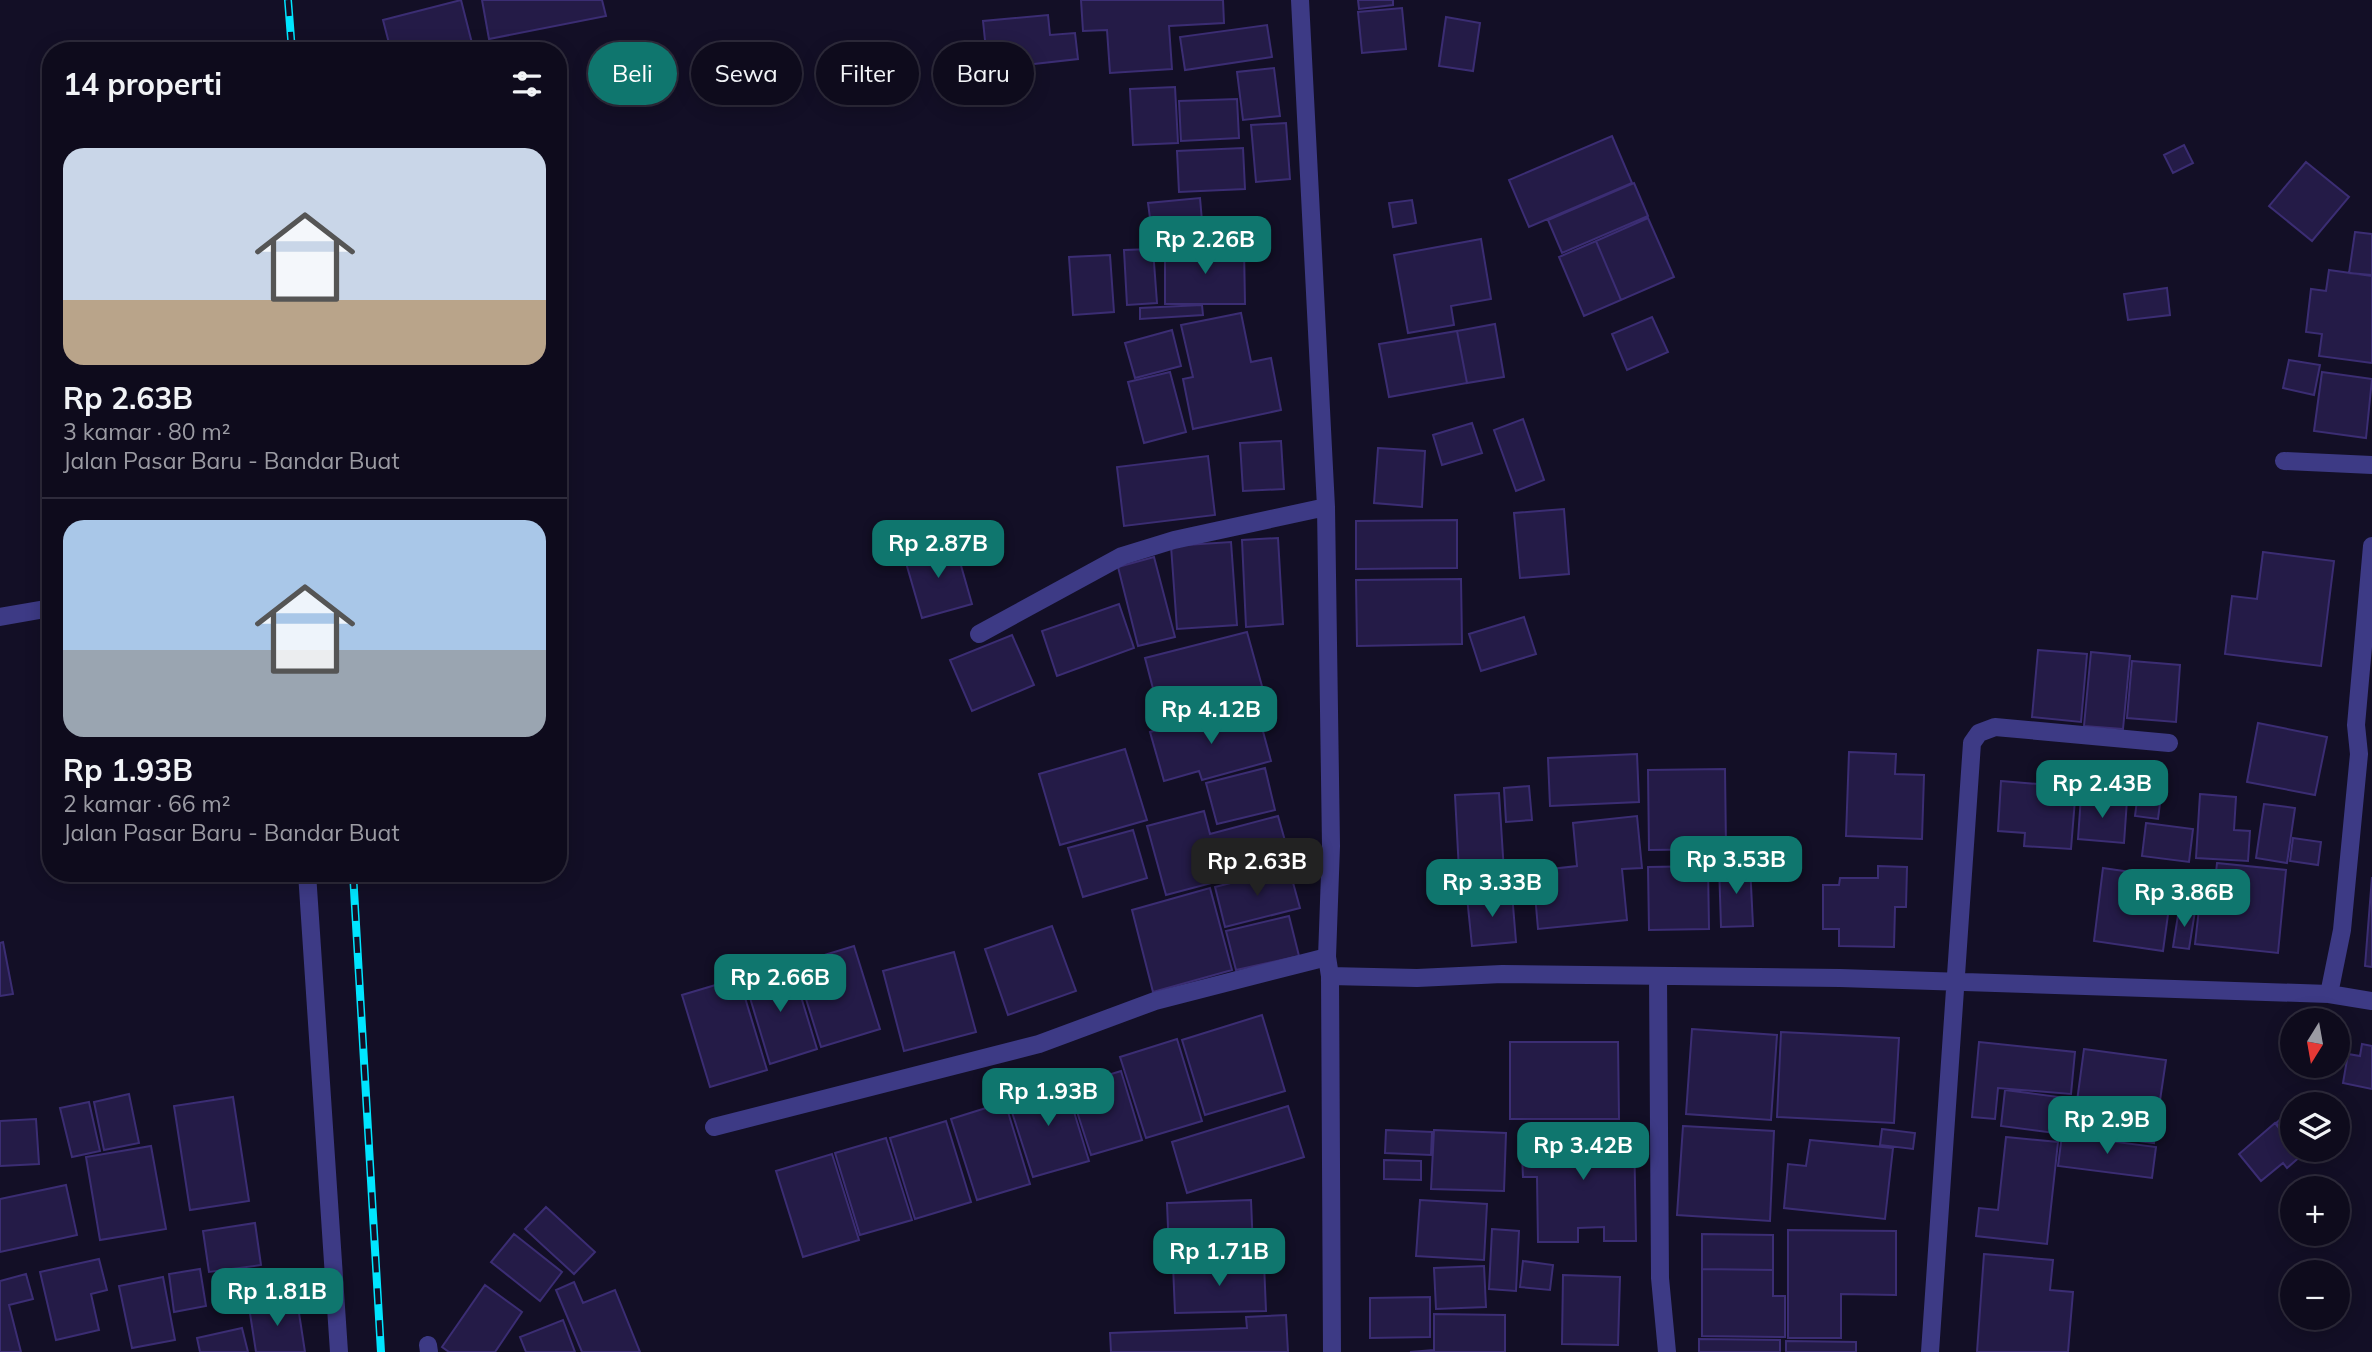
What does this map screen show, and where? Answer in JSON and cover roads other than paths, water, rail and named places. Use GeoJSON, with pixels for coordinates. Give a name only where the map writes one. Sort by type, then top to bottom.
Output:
{"type":"FeatureCollection","features":[{"type":"Feature","properties":{"kind":"street"},"geometry":{"type":"LineString","coordinates":[[1300,0],[1325,507],[1331,846],[1327,957],[1330,976],[1332,1352]]}},
{"type":"Feature","properties":{"kind":"street"},"geometry":{"type":"LineString","coordinates":[[2284,461],[2372,465]]}},
{"type":"Feature","properties":{"kind":"street"},"geometry":{"type":"LineString","coordinates":[[979,634],[1122,555],[1174,540],[1325,507]]}},
{"type":"Feature","properties":{"kind":"street"},"geometry":{"type":"LineString","coordinates":[[2329,994],[2342,930],[2364,726],[2372,546]]}},
{"type":"Feature","properties":{"kind":"street"},"geometry":{"type":"LineString","coordinates":[[0,617],[42,610]]}},
{"type":"Feature","properties":{"kind":"street"},"geometry":{"type":"LineString","coordinates":[[1930,1352],[1972,743],[1979,733],[1995,727],[2169,743]]}},
{"type":"Feature","properties":{"kind":"street"},"geometry":{"type":"LineString","coordinates":[[308,882],[339,1352]]}},
{"type":"Feature","properties":{"kind":"street"},"geometry":{"type":"LineString","coordinates":[[714,1127],[1039,1044],[1155,1001],[1327,957]]}},
{"type":"Feature","properties":{"kind":"street"},"geometry":{"type":"LineString","coordinates":[[1330,976],[1417,978],[1503,974],[1956,981],[2329,994],[2372,1002]]}},
{"type":"Feature","properties":{"kind":"street"},"geometry":{"type":"LineString","coordinates":[[1658,976],[1660,1278],[1667,1352]]}},
{"type":"Feature","properties":{"kind":"railway"},"geometry":{"type":"LineString","coordinates":[[288,0],[291,42]]}},
{"type":"Feature","properties":{"kind":"railway"},"geometry":{"type":"LineString","coordinates":[[354,882],[381,1352]]}}]}
